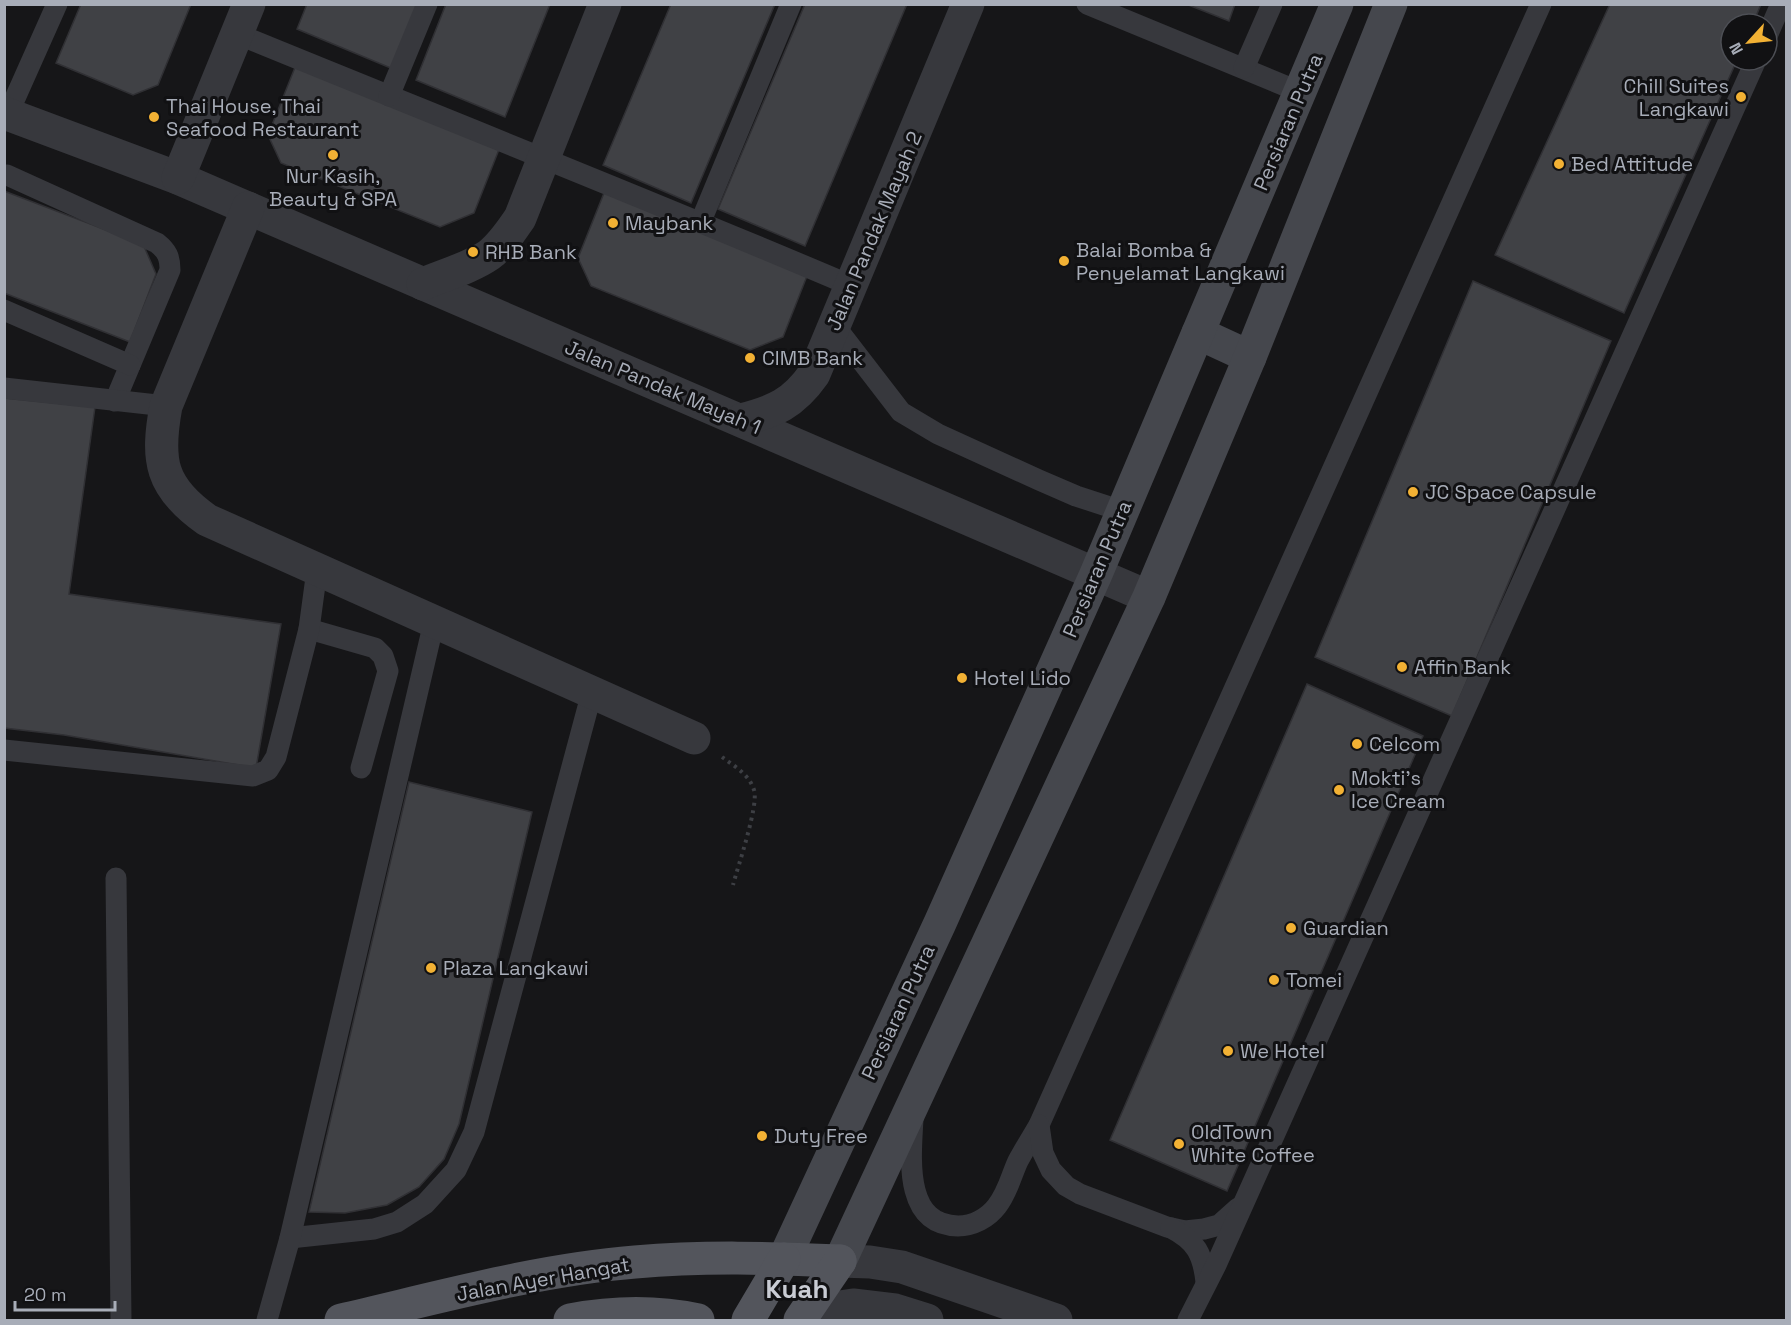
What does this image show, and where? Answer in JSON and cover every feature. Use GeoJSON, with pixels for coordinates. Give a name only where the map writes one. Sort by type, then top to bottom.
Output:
{"type":"FeatureCollection","features":[{"type":"Feature","properties":{"kind":"main road","name":"Persiaran Putra"},"geometry":{"type":"LineString","coordinates":[[748,1320],[784,1259],[940,923],[1096,574],[1338,4]]}},
{"type":"Feature","properties":{"kind":"main road"},"geometry":{"type":"LineString","coordinates":[[748,1320],[806,1318],[840,1261],[1149,597],[1250,357],[1391,4]]}},
{"type":"Feature","properties":{"kind":"main road"},"geometry":{"type":"LineString","coordinates":[[1198,333],[1250,357]]}},
{"type":"Feature","properties":{"kind":"main road","name":"Jalan Ayer Hangat"},"geometry":{"type":"LineString","coordinates":[[340,1320],[563,1271],[634,1262],[678,1259],[840,1261]]}},
{"type":"Feature","properties":{"kind":"main road"},"geometry":{"type":"LineString","coordinates":[[588,1319],[644,1313],[698,1320]]}},
{"type":"Feature","properties":{"kind":"street"},"geometry":{"type":"LineString","coordinates":[[423,284],[489,255],[505,240],[520,218],[605,4]]}},
{"type":"Feature","properties":{"kind":"street","name":"Jalan Pandak Mayah 2"},"geometry":{"type":"LineString","coordinates":[[741,420],[764,414],[786,404],[802,392],[814,374],[968,4]]}},
{"type":"Feature","properties":{"kind":"street"},"geometry":{"type":"LineString","coordinates":[[178,178],[243,19]]}},
{"type":"Feature","properties":{"kind":"street","name":"Jalan Pandak Mayah 1"},"geometry":{"type":"LineString","coordinates":[[9,100],[178,178],[1149,597]]}},
{"type":"Feature","properties":{"kind":"street"},"geometry":{"type":"LineString","coordinates":[[248,208],[166,406],[160,436],[162,462],[171,486],[187,506],[207,520],[694,738]]}},
{"type":"Feature","properties":{"kind":"street"},"geometry":{"type":"LineString","coordinates":[[840,1261],[870,1262],[903,1267],[1056,1320]]}},
{"type":"Feature","properties":{"kind":"street"},"geometry":{"type":"LineString","coordinates":[[806,1318],[853,1305],[895,1310],[927,1320]]}},
{"type":"Feature","properties":{"kind":"lane"},"geometry":{"type":"LineString","coordinates":[[9,100],[57,4]]}},
{"type":"Feature","properties":{"kind":"lane"},"geometry":{"type":"LineString","coordinates":[[389,96],[427,4]]}},
{"type":"Feature","properties":{"kind":"lane"},"geometry":{"type":"LineString","coordinates":[[701,221],[791,4]]}},
{"type":"Feature","properties":{"kind":"lane"},"geometry":{"type":"LineString","coordinates":[[1244,68],[1272,4]]}},
{"type":"Feature","properties":{"kind":"lane"},"geometry":{"type":"LineString","coordinates":[[913,1106],[911,1165],[919,1203],[928,1215],[939,1223],[959,1226],[980,1221],[996,1208],[1006,1193],[1018,1161],[1039,1125],[1542,4]]}},
{"type":"Feature","properties":{"kind":"lane"},"geometry":{"type":"LineString","coordinates":[[1091,5],[1300,92]]}},
{"type":"Feature","properties":{"kind":"lane"},"geometry":{"type":"LineString","coordinates":[[243,19],[389,96],[701,221],[852,286]]}},
{"type":"Feature","properties":{"kind":"lane"},"geometry":{"type":"LineString","coordinates":[[1188,1320],[1246,1199],[1751,72]]}},
{"type":"Feature","properties":{"kind":"lane"},"geometry":{"type":"LineString","coordinates":[[7,175],[157,243],[165,249],[170,260],[170,270],[115,401]]}},
{"type":"Feature","properties":{"kind":"lane"},"geometry":{"type":"LineString","coordinates":[[4,310],[130,365]]}},
{"type":"Feature","properties":{"kind":"lane"},"geometry":{"type":"LineString","coordinates":[[834,325],[901,412],[938,434],[1039,480],[1122,512]]}},
{"type":"Feature","properties":{"kind":"lane"},"geometry":{"type":"LineString","coordinates":[[4,388],[166,406]]}},
{"type":"Feature","properties":{"kind":"lane"},"geometry":{"type":"LineString","coordinates":[[4,750],[253,776],[268,770],[276,757],[309,629],[318,570]]}},
{"type":"Feature","properties":{"kind":"lane"},"geometry":{"type":"LineString","coordinates":[[267,1320],[290,1238],[434,622]]}},
{"type":"Feature","properties":{"kind":"lane"},"geometry":{"type":"LineString","coordinates":[[309,629],[375,648],[383,656],[388,671],[361,768]]}},
{"type":"Feature","properties":{"kind":"lane"},"geometry":{"type":"LineString","coordinates":[[290,1238],[374,1228],[397,1222],[425,1204],[456,1170],[474,1132],[592,692]]}},
{"type":"Feature","properties":{"kind":"lane"},"geometry":{"type":"LineString","coordinates":[[116,878],[121,1320]]}},
{"type":"Feature","properties":{"kind":"lane"},"geometry":{"type":"LineString","coordinates":[[1039,1125],[1043,1153],[1051,1170],[1066,1186],[1080,1194],[1167,1227],[1191,1240],[1204,1266],[1206,1282]]}},
{"type":"Feature","properties":{"kind":"lane"},"geometry":{"type":"LineString","coordinates":[[1167,1227],[1185,1231],[1220,1225],[1246,1199]]}},
{"type":"Feature","properties":{"kind":"path"},"geometry":{"type":"LineString","coordinates":[[694,738],[744,773],[755,790],[754,808],[734,885]]}},
{"type":"Feature","properties":{"kind":"building"},"geometry":{"type":"Polygon","coordinates":[[[81,4],[191,4],[158,85],[133,95],[56,63],[81,4]]]}},
{"type":"Feature","properties":{"kind":"building"},"geometry":{"type":"Polygon","coordinates":[[[307,4],[420,4],[393,69],[297,29],[307,4]]]}},
{"type":"Feature","properties":{"kind":"building"},"geometry":{"type":"Polygon","coordinates":[[[446,4],[550,4],[505,117],[416,80],[446,4]]]}},
{"type":"Feature","properties":{"kind":"building"},"geometry":{"type":"Polygon","coordinates":[[[671,4],[775,4],[691,203],[603,165],[671,4]]]}},
{"type":"Feature","properties":{"kind":"building"},"geometry":{"type":"Polygon","coordinates":[[[805,4],[907,4],[805,246],[718,209],[805,4]]]}},
{"type":"Feature","properties":{"kind":"building"},"geometry":{"type":"Polygon","coordinates":[[[1186,4],[1235,4],[1229,21],[1186,4]]]}},
{"type":"Feature","properties":{"kind":"building"},"geometry":{"type":"Polygon","coordinates":[[[1610,4],[1761,4],[1758,12],[1719,12],[1719,72],[1732,72],[1624,313],[1495,255],[1610,4]]]}},
{"type":"Feature","properties":{"kind":"building"},"geometry":{"type":"Polygon","coordinates":[[[296,65],[500,147],[474,213],[440,227],[281,163],[268,135],[296,65]]]}},
{"type":"Feature","properties":{"kind":"building"},"geometry":{"type":"Polygon","coordinates":[[[606,188],[809,271],[783,337],[750,350],[591,286],[578,258],[606,188]]]}},
{"type":"Feature","properties":{"kind":"building"},"geometry":{"type":"Polygon","coordinates":[[[4,191],[143,244],[156,274],[130,342],[4,293],[4,191]]]}},
{"type":"Feature","properties":{"kind":"building"},"geometry":{"type":"Polygon","coordinates":[[[1473,281],[1611,341],[1452,716],[1315,657],[1473,281]]]}},
{"type":"Feature","properties":{"kind":"building"},"geometry":{"type":"Polygon","coordinates":[[[4,398],[95,407],[69,594],[281,624],[256,768],[64,735],[4,728],[4,398]]]}},
{"type":"Feature","properties":{"kind":"building"},"geometry":{"type":"Polygon","coordinates":[[[1307,684],[1423,736],[1227,1191],[1110,1140],[1307,684]]]}},
{"type":"Feature","properties":{"kind":"building","name":"Plaza Langkawi"},"geometry":{"type":"Polygon","coordinates":[[[409,782],[532,812],[459,1124],[444,1159],[419,1187],[387,1205],[345,1213],[309,1212],[409,782]]]}},
{"type":"Feature","properties":{"kind":"place","name":"Chill Suites Langkawi"},"geometry":{"type":"Point","coordinates":[1741,97]}},
{"type":"Feature","properties":{"kind":"place","name":"Thai House, Thai Seafood Restaurant"},"geometry":{"type":"Point","coordinates":[154,117]}},
{"type":"Feature","properties":{"kind":"place","name":"Nur Kasih, Beauty & SPA"},"geometry":{"type":"Point","coordinates":[333,155]}},
{"type":"Feature","properties":{"kind":"place","name":"Bed Attitude"},"geometry":{"type":"Point","coordinates":[1559,164]}},
{"type":"Feature","properties":{"kind":"place","name":"Maybank"},"geometry":{"type":"Point","coordinates":[613,223]}},
{"type":"Feature","properties":{"kind":"place","name":"RHB Bank"},"geometry":{"type":"Point","coordinates":[473,252]}},
{"type":"Feature","properties":{"kind":"place","name":"Balai Bomba & Penyelamat Langkawi"},"geometry":{"type":"Point","coordinates":[1064,261]}},
{"type":"Feature","properties":{"kind":"place","name":"CIMB Bank"},"geometry":{"type":"Point","coordinates":[750,358]}},
{"type":"Feature","properties":{"kind":"place","name":"JC Space Capsule"},"geometry":{"type":"Point","coordinates":[1413,492]}},
{"type":"Feature","properties":{"kind":"place","name":"Affin Bank"},"geometry":{"type":"Point","coordinates":[1402,667]}},
{"type":"Feature","properties":{"kind":"place","name":"Hotel Lido"},"geometry":{"type":"Point","coordinates":[962,678]}},
{"type":"Feature","properties":{"kind":"place","name":"Celcom"},"geometry":{"type":"Point","coordinates":[1357,744]}},
{"type":"Feature","properties":{"kind":"place","name":"Mokti's Ice Cream"},"geometry":{"type":"Point","coordinates":[1339,790]}},
{"type":"Feature","properties":{"kind":"place","name":"Guardian"},"geometry":{"type":"Point","coordinates":[1291,928]}},
{"type":"Feature","properties":{"kind":"place","name":"Plaza Langkawi"},"geometry":{"type":"Point","coordinates":[431,968]}},
{"type":"Feature","properties":{"kind":"place","name":"Tomei"},"geometry":{"type":"Point","coordinates":[1274,980]}},
{"type":"Feature","properties":{"kind":"place","name":"We Hotel"},"geometry":{"type":"Point","coordinates":[1228,1051]}},
{"type":"Feature","properties":{"kind":"place","name":"Duty Free"},"geometry":{"type":"Point","coordinates":[762,1136]}},
{"type":"Feature","properties":{"kind":"place","name":"OldTown White Coffee"},"geometry":{"type":"Point","coordinates":[1179,1144]}},
{"type":"Feature","properties":{"kind":"district","name":"Kuah"},"geometry":{"type":"Point","coordinates":[797,1289]}}]}
